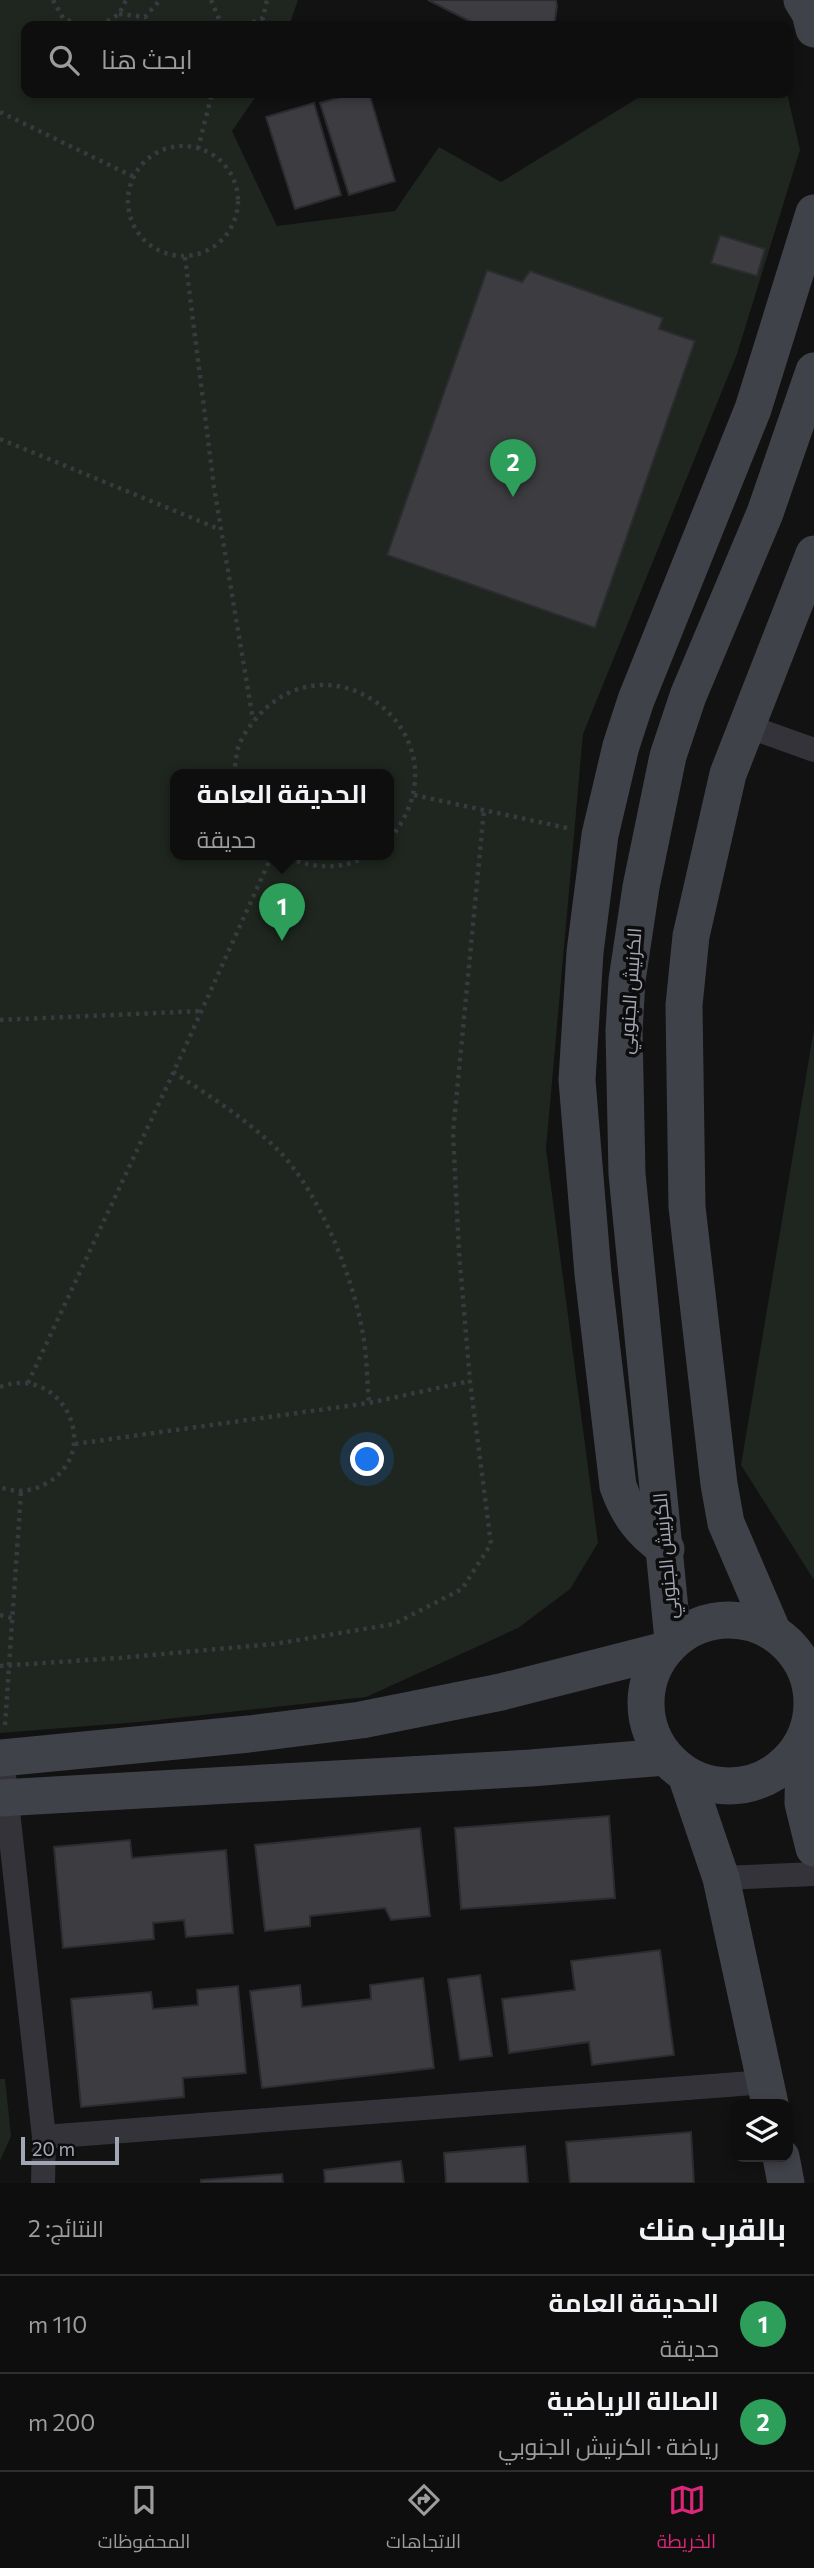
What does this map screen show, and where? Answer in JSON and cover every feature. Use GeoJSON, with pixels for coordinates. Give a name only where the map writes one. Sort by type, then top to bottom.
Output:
{"type":"FeatureCollection","features":[{"type":"Feature","properties":{"kind":"main road"},"geometry":{"type":"LineString","coordinates":[[802,0],[810,13],[814,29]]}},
{"type":"Feature","properties":{"kind":"main road"},"geometry":{"type":"LineString","coordinates":[[666,1549],[636,1524],[625,1506],[618,1486],[593,1274],[577,1080],[585,951],[600,835],[621,746],[636,700],[753,409],[814,213]]}},
{"type":"Feature","properties":{"kind":"main road","name":"الكرنيش الجنوبي"},"geometry":{"type":"LineString","coordinates":[[668,1645],[666,1549],[626,1174],[624,1031],[627,980],[641,887],[668,756],[688,696],[765,513],[814,371]]}},
{"type":"Feature","properties":{"kind":"main road"},"geometry":{"type":"LineString","coordinates":[[772,1630],[726,1522],[719,1485],[687,1206],[684,1005],[691,936],[728,774],[814,554]]}},
{"type":"Feature","properties":{"kind":"main road"},"geometry":{"type":"LineString","coordinates":[[1,1758],[250,1734],[361,1720],[500,1692],[668,1645],[704,1623],[738,1619],[772,1630],[808,1659],[814,1700],[804,1742],[803,1803],[814,1848]]}},
{"type":"Feature","properties":{"kind":"main road"},"geometry":{"type":"LineString","coordinates":[[668,1645],[646,1686],[647,1724],[675,1766],[721,1878],[768,2093]]}},
{"type":"Feature","properties":{"kind":"main road"},"geometry":{"type":"LineString","coordinates":[[3,1798],[531,1768],[675,1766],[718,1786],[752,1784],[783,1768],[804,1742]]}},
{"type":"Feature","properties":{"kind":"main road"},"geometry":{"type":"LineString","coordinates":[[781,2162],[786,2183]]}},
{"type":"Feature","properties":{"kind":"street"},"geometry":{"type":"LineString","coordinates":[[747,726],[814,750]]}},
{"type":"Feature","properties":{"kind":"street"},"geometry":{"type":"LineString","coordinates":[[1,1758],[3,1798],[44,2137],[43,2183]]}},
{"type":"Feature","properties":{"kind":"street"},"geometry":{"type":"LineString","coordinates":[[721,1878],[814,1874]]}},
{"type":"Feature","properties":{"kind":"street"},"geometry":{"type":"LineString","coordinates":[[44,2137],[768,2093]]}},
{"type":"Feature","properties":{"kind":"path"},"geometry":{"type":"LineString","coordinates":[[53,0],[63,18],[69,21]]}},
{"type":"Feature","properties":{"kind":"path"},"geometry":{"type":"LineString","coordinates":[[108,21],[119,14],[126,0]]}},
{"type":"Feature","properties":{"kind":"path"},"geometry":{"type":"LineString","coordinates":[[119,14],[145,17],[160,0]]}},
{"type":"Feature","properties":{"kind":"path"},"geometry":{"type":"LineString","coordinates":[[211,0],[220,21]]}},
{"type":"Feature","properties":{"kind":"path"},"geometry":{"type":"LineString","coordinates":[[256,21],[263,18],[267,0]]}},
{"type":"Feature","properties":{"kind":"path"},"geometry":{"type":"LineString","coordinates":[[198,149],[211,98]]}},
{"type":"Feature","properties":{"kind":"path"},"geometry":{"type":"LineString","coordinates":[[0,112],[134,177]]}},
{"type":"Feature","properties":{"kind":"path"},"geometry":{"type":"LineString","coordinates":[[170,148],[198,149],[219,160],[232,174],[238,192],[238,210],[232,228],[220,243],[204,253],[185,257],[167,254],[150,245],[137,232],[130,216],[128,199],[134,177],[153,155],[170,148]]}},
{"type":"Feature","properties":{"kind":"path"},"geometry":{"type":"LineString","coordinates":[[185,257],[220,529],[253,720]]}},
{"type":"Feature","properties":{"kind":"path"},"geometry":{"type":"LineString","coordinates":[[0,439],[220,529]]}},
{"type":"Feature","properties":{"kind":"path"},"geometry":{"type":"LineString","coordinates":[[235,769],[238,747],[253,720],[275,700],[303,688],[334,686],[363,694],[388,711],[406,735],[415,765],[414,794],[404,822],[394,834]]}},
{"type":"Feature","properties":{"kind":"path"},"geometry":{"type":"LineString","coordinates":[[414,794],[600,835]]}},
{"type":"Feature","properties":{"kind":"path"},"geometry":{"type":"LineString","coordinates":[[0,1666],[274,1644],[394,1624],[461,1588],[491,1544],[470,1381],[459,1252],[453,1133],[484,810]]}},
{"type":"Feature","properties":{"kind":"path"},"geometry":{"type":"LineString","coordinates":[[27,1383],[270,860]]}},
{"type":"Feature","properties":{"kind":"path"},"geometry":{"type":"LineString","coordinates":[[292,860],[301,864],[330,867],[359,860]]}},
{"type":"Feature","properties":{"kind":"path"},"geometry":{"type":"LineString","coordinates":[[0,1020],[201,1012]]}},
{"type":"Feature","properties":{"kind":"path"},"geometry":{"type":"LineString","coordinates":[[173,1072],[216,1099],[280,1153],[317,1202],[341,1257],[363,1334],[369,1403]]}},
{"type":"Feature","properties":{"kind":"path"},"geometry":{"type":"LineString","coordinates":[[75,1444],[369,1403],[470,1381]]}},
{"type":"Feature","properties":{"kind":"path"},"geometry":{"type":"LineString","coordinates":[[0,1387],[27,1383],[45,1388],[59,1399],[69,1414],[75,1444],[66,1466],[54,1479],[39,1488],[21,1492],[0,1487]]}},
{"type":"Feature","properties":{"kind":"path"},"geometry":{"type":"LineString","coordinates":[[1,1758],[21,1492]]}},
{"type":"Feature","properties":{"kind":"path"},"geometry":{"type":"LineString","coordinates":[[0,1615],[12,1619]]}},
{"type":"Feature","properties":{"kind":"shaded area"},"geometry":{"type":"Polygon","coordinates":[[[0,0],[298,0],[291,21],[21,21],[21,98],[255,98],[232,131],[277,226],[395,211],[439,147],[501,182],[638,98],[788,98],[800,150],[737,354],[583,734],[546,1149],[598,1543],[570,1589],[518,1628],[366,1697],[139,1722],[0,1733],[0,0]]]}},
{"type":"Feature","properties":{"kind":"shaded area"},"geometry":{"type":"Polygon","coordinates":[[[814,1029],[814,1580],[741,1465],[814,1029]]]}},
{"type":"Feature","properties":{"kind":"shaded area"},"geometry":{"type":"Polygon","coordinates":[[[0,2079],[5,2079],[11,2136],[0,2161],[0,2079]]]}},
{"type":"Feature","properties":{"kind":"building"},"geometry":{"type":"Polygon","coordinates":[[[428,0],[556,0],[555,21],[469,21],[428,0]]]}},
{"type":"Feature","properties":{"kind":"building"},"geometry":{"type":"Polygon","coordinates":[[[337,98],[370,98],[395,181],[349,195],[320,103],[337,98]]]}},
{"type":"Feature","properties":{"kind":"building"},"geometry":{"type":"Polygon","coordinates":[[[314,103],[341,195],[295,209],[266,117],[314,103]]]}},
{"type":"Feature","properties":{"kind":"building"},"geometry":{"type":"Polygon","coordinates":[[[720,235],[765,249],[757,276],[711,263],[720,235]]]}},
{"type":"Feature","properties":{"kind":"building"},"geometry":{"type":"Polygon","coordinates":[[[487,270],[522,282],[530,271],[663,318],[659,329],[695,341],[595,628],[387,555],[487,270]]]}},
{"type":"Feature","properties":{"kind":"building"},"geometry":{"type":"Polygon","coordinates":[[[609,1816],[615,1898],[461,1909],[455,1828],[609,1816]]]}},
{"type":"Feature","properties":{"kind":"building"},"geometry":{"type":"Polygon","coordinates":[[[420,1828],[430,1916],[391,1920],[385,1908],[310,1916],[310,1926],[265,1931],[255,1845],[420,1828]]]}},
{"type":"Feature","properties":{"kind":"building"},"geometry":{"type":"Polygon","coordinates":[[[130,1840],[132,1858],[226,1850],[233,1933],[186,1937],[184,1920],[153,1923],[154,1939],[63,1948],[54,1847],[130,1840]]]}},
{"type":"Feature","properties":{"kind":"building"},"geometry":{"type":"Polygon","coordinates":[[[660,1950],[674,2055],[592,2065],[589,2042],[509,2053],[502,1999],[575,1990],[571,1961],[660,1950]]]}},
{"type":"Feature","properties":{"kind":"building"},"geometry":{"type":"Polygon","coordinates":[[[480,1975],[492,2056],[460,2060],[448,1979],[480,1975]]]}},
{"type":"Feature","properties":{"kind":"building"},"geometry":{"type":"Polygon","coordinates":[[[423,1978],[434,2068],[262,2088],[250,1991],[300,1985],[302,2007],[371,1999],[370,1985],[423,1978]]]}},
{"type":"Feature","properties":{"kind":"building"},"geometry":{"type":"Polygon","coordinates":[[[238,1986],[246,2073],[183,2078],[184,2097],[81,2107],[71,1999],[151,1992],[153,2009],[198,2005],[197,1990],[238,1986]]]}},
{"type":"Feature","properties":{"kind":"building"},"geometry":{"type":"Polygon","coordinates":[[[691,2132],[694,2183],[570,2183],[566,2142],[691,2132]]]}},
{"type":"Feature","properties":{"kind":"building"},"geometry":{"type":"Polygon","coordinates":[[[525,2146],[528,2183],[446,2183],[444,2153],[525,2146]]]}},
{"type":"Feature","properties":{"kind":"building"},"geometry":{"type":"Polygon","coordinates":[[[401,2161],[404,2183],[325,2183],[324,2170],[401,2161]]]}},
{"type":"Feature","properties":{"kind":"building"},"geometry":{"type":"Polygon","coordinates":[[[282,2174],[283,2183],[201,2183],[201,2180],[282,2174]]]}},
{"type":"Feature","properties":{"kind":"place","name":"الصالة الرياضية"},"geometry":{"type":"Point","coordinates":[513,497]}},
{"type":"Feature","properties":{"kind":"place","name":"الحديقة العامة"},"geometry":{"type":"Point","coordinates":[282,941]}}]}
